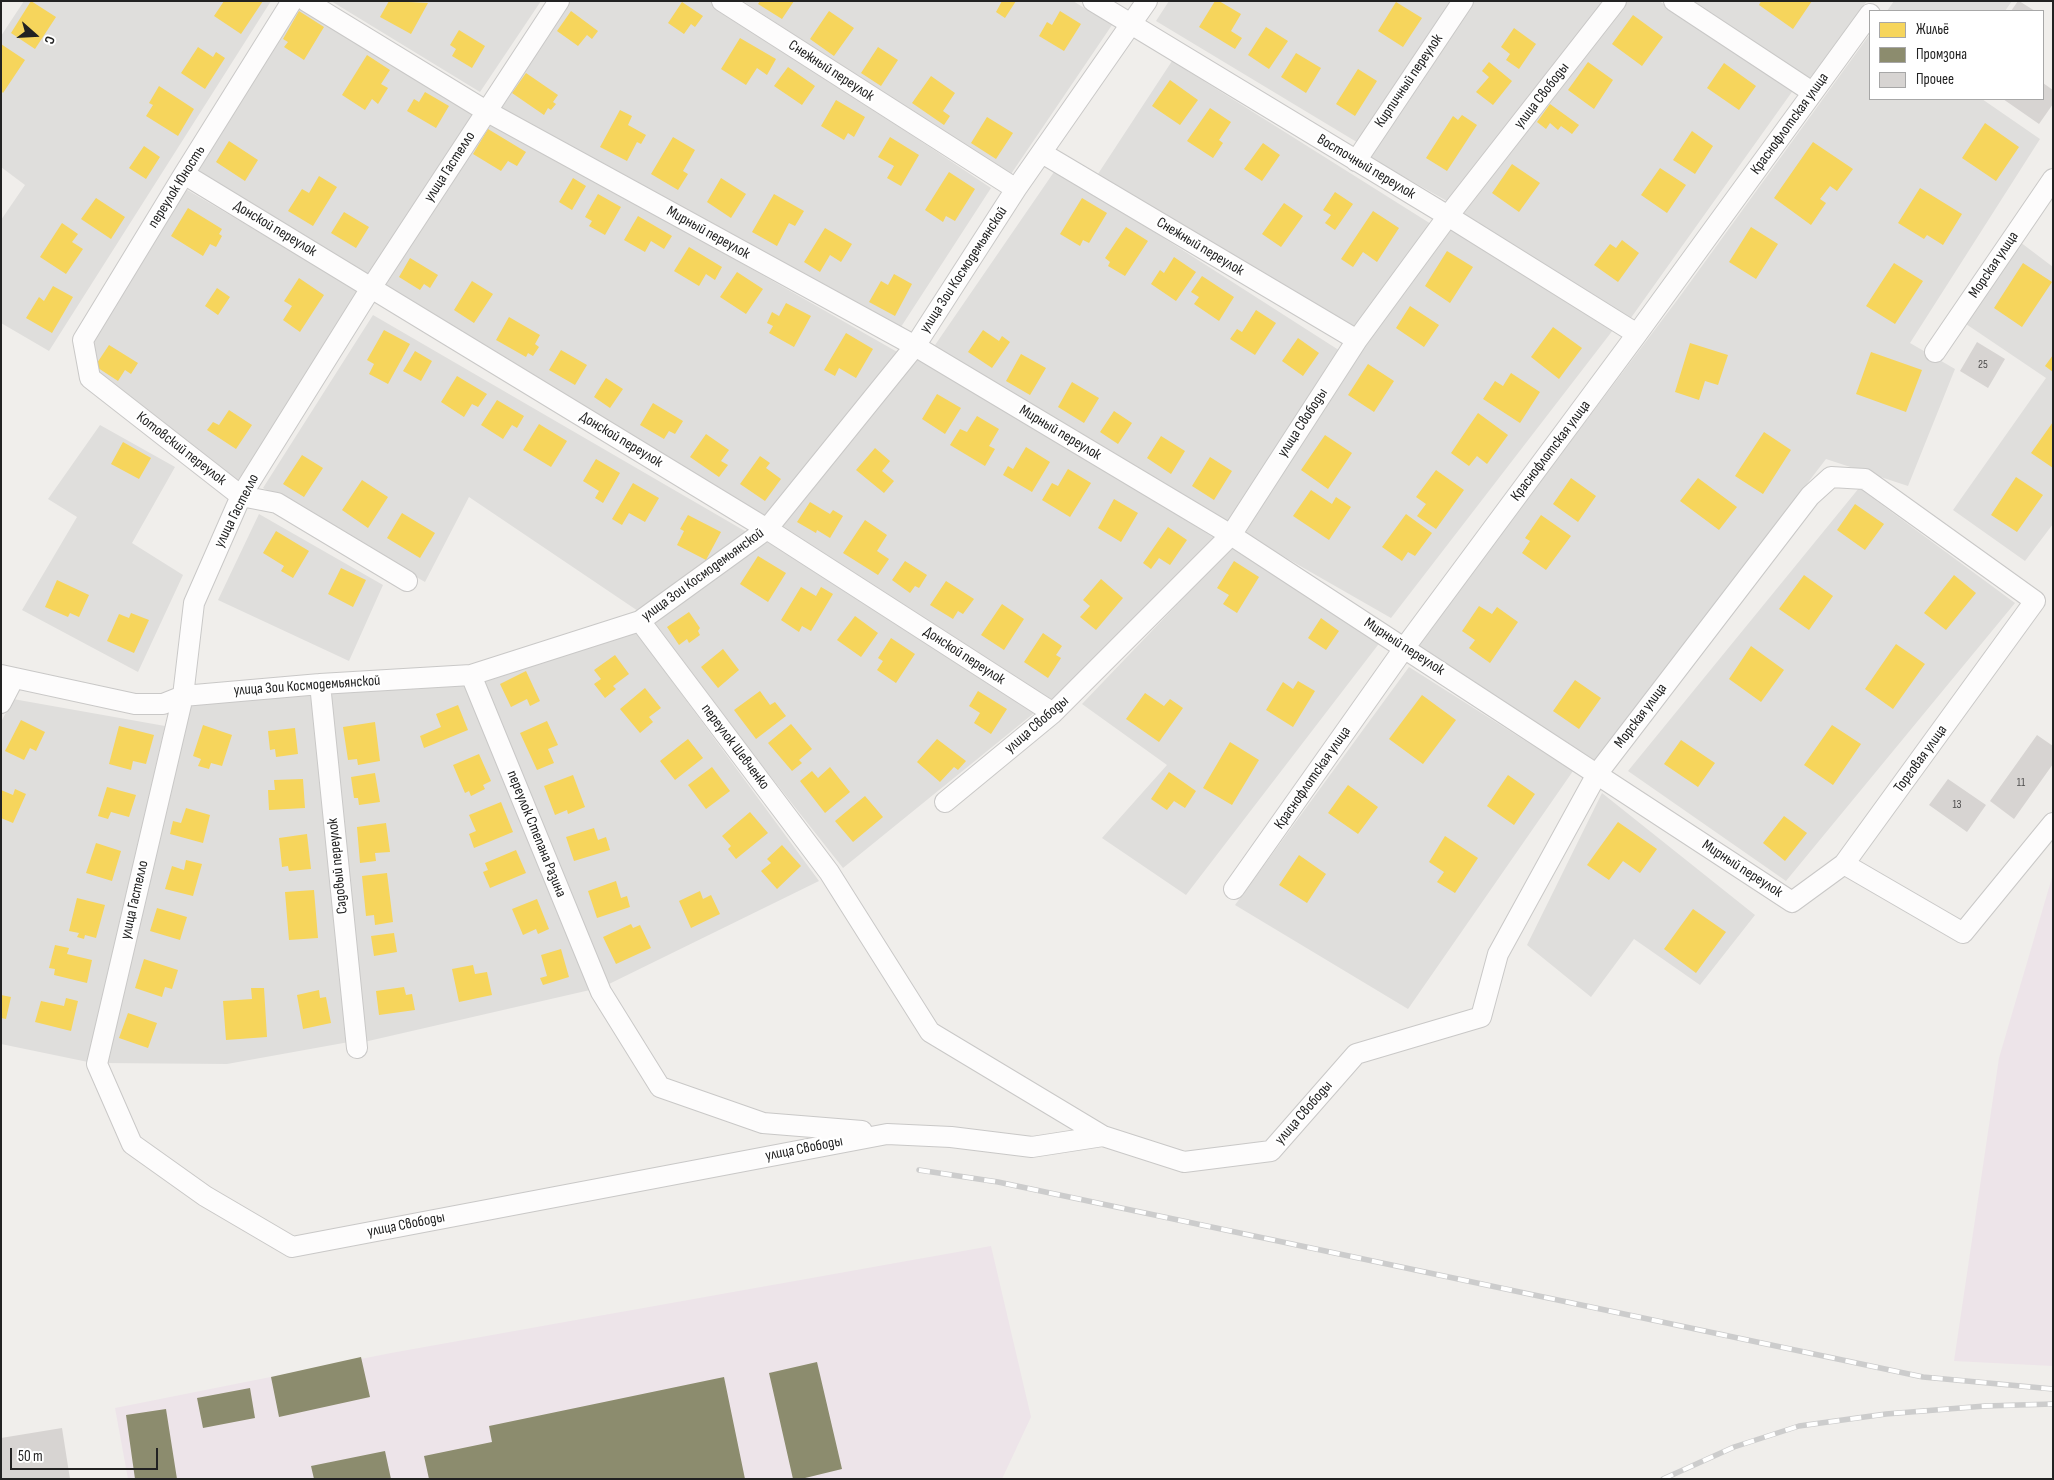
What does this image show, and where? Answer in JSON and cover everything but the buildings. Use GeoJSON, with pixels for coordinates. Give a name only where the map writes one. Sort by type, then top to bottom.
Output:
{"type":"FeatureCollection","features":[{"type":"Feature","properties":{"kind":"street","name":"переулок Юность"},"geometry":{"type":"LineString","coordinates":[[90,378],[84,340],[184,174],[292,1]]}},
{"type":"Feature","properties":{"kind":"street","name":"Мирный переулок"},"geometry":{"type":"LineString","coordinates":[[306,1],[486,111],[915,346],[1231,534],[1792,902]]}},
{"type":"Feature","properties":{"kind":"street","name":"улица Гастелло"},"geometry":{"type":"LineString","coordinates":[[97,1064],[182,696],[194,604],[241,496],[371,288],[559,1]]}},
{"type":"Feature","properties":{"kind":"street","name":"Снежный переулок"},"geometry":{"type":"LineString","coordinates":[[722,1],[1016,189]]}},
{"type":"Feature","properties":{"kind":"street","name":"Восточный переулок"},"geometry":{"type":"LineString","coordinates":[[1093,1],[1448,216],[1638,334]]}},
{"type":"Feature","properties":{"kind":"street","name":"улица Зои Космодемьянской"},"geometry":{"type":"LineString","coordinates":[[8,676],[136,704],[163,704],[182,696],[320,684],[471,675],[640,621],[767,530],[915,346],[1016,189],[1147,1]]}},
{"type":"Feature","properties":{"kind":"street","name":"Кирпичный переулок"},"geometry":{"type":"LineString","coordinates":[[1356,161],[1462,1]]}},
{"type":"Feature","properties":{"kind":"street","name":"улица Свободы"},"geometry":{"type":"LineString","coordinates":[[945,802],[1053,713],[1231,534],[1357,340],[1448,216],[1616,1]]}},
{"type":"Feature","properties":{"kind":"street"},"geometry":{"type":"LineString","coordinates":[[1674,1],[1812,92]]}},
{"type":"Feature","properties":{"kind":"street","name":"Краснофлотская улица"},"geometry":{"type":"LineString","coordinates":[[1234,889],[1405,647],[1638,334],[1869,16]]}},
{"type":"Feature","properties":{"kind":"street","name":"Снежный переулок"},"geometry":{"type":"LineString","coordinates":[[1042,153],[1357,340]]}},
{"type":"Feature","properties":{"kind":"street","name":"Донской переулок"},"geometry":{"type":"LineString","coordinates":[[184,174],[767,530],[1053,713]]}},
{"type":"Feature","properties":{"kind":"street","name":"Морская улица"},"geometry":{"type":"LineString","coordinates":[[1935,352],[2053,178]]}},
{"type":"Feature","properties":{"kind":"street","name":"Котовский переулок"},"geometry":{"type":"LineString","coordinates":[[90,378],[241,496],[277,503],[407,581]]}},
{"type":"Feature","properties":{"kind":"street","name":"Морская улица"},"geometry":{"type":"LineString","coordinates":[[1498,954],[1597,774],[1810,496],[1831,477],[1864,479],[2035,601]]}},
{"type":"Feature","properties":{"kind":"street","name":"Торговая улица"},"geometry":{"type":"LineString","coordinates":[[1792,902],[1844,864],[2035,601]]}},
{"type":"Feature","properties":{"kind":"street","name":"переулок Шевченко"},"geometry":{"type":"LineString","coordinates":[[640,621],[829,872],[930,1032],[1103,1136]]}},
{"type":"Feature","properties":{"kind":"street","name":"переулок Степана Разина"},"geometry":{"type":"LineString","coordinates":[[471,675],[601,992],[660,1087],[763,1122],[887,1134]]}},
{"type":"Feature","properties":{"kind":"street"},"geometry":{"type":"LineString","coordinates":[[1,703],[8,676]]}},
{"type":"Feature","properties":{"kind":"street","name":"Садовый переулок"},"geometry":{"type":"LineString","coordinates":[[320,684],[357,1048]]}},
{"type":"Feature","properties":{"kind":"street"},"geometry":{"type":"LineString","coordinates":[[1844,864],[1963,933],[2053,823]]}},
{"type":"Feature","properties":{"kind":"street","name":"улица Свободы"},"geometry":{"type":"LineString","coordinates":[[97,1064],[132,1144],[205,1196],[292,1246],[887,1134],[951,1137],[1032,1147],[1103,1136],[1184,1162],[1271,1151],[1356,1054],[1481,1017],[1498,954]]}},
{"type":"Feature","properties":{"kind":"shaded area"},"geometry":{"type":"Polygon","coordinates":[[[24,1],[271,1],[49,351],[1,323],[1,220],[25,185],[1,167],[1,36],[24,1]]]}},
{"type":"Feature","properties":{"kind":"shaded area"},"geometry":{"type":"Polygon","coordinates":[[[331,1],[541,1],[480,92],[331,1]]]}},
{"type":"Feature","properties":{"kind":"shaded area"},"geometry":{"type":"Polygon","coordinates":[[[570,1],[711,1],[991,188],[899,330],[498,109],[570,1]]]}},
{"type":"Feature","properties":{"kind":"shaded area"},"geometry":{"type":"Polygon","coordinates":[[[743,1],[1073,1],[1112,25],[1009,177],[743,1]]]}},
{"type":"Feature","properties":{"kind":"shaded area"},"geometry":{"type":"Polygon","coordinates":[[[1169,1],[1453,1],[1360,144],[1156,21],[1169,1]]]}},
{"type":"Feature","properties":{"kind":"shaded area"},"geometry":{"type":"Polygon","coordinates":[[[1474,1],[1608,1],[1454,205],[1367,156],[1474,1]]]}},
{"type":"Feature","properties":{"kind":"shaded area"},"geometry":{"type":"Polygon","coordinates":[[[1625,1],[1659,1],[1794,89],[1628,322],[1458,215],[1625,1]]]}},
{"type":"Feature","properties":{"kind":"shaded area"},"geometry":{"type":"Polygon","coordinates":[[[1687,1],[1867,1],[1810,78],[1687,1]]]}},
{"type":"Feature","properties":{"kind":"shaded area"},"geometry":{"type":"Polygon","coordinates":[[[1894,1],[2012,1],[2006,10],[1888,10],[1894,1]]]}},
{"type":"Feature","properties":{"kind":"shaded area"},"geometry":{"type":"Polygon","coordinates":[[[299,3],[474,114],[369,277],[196,174],[299,3]]]}},
{"type":"Feature","properties":{"kind":"shaded area"},"geometry":{"type":"Polygon","coordinates":[[[1869,35],[1869,100],[1983,100],[2040,139],[1910,343],[1955,369],[1908,486],[1826,459],[1595,760],[1416,646],[1678,299],[1869,35]]]}},
{"type":"Feature","properties":{"kind":"shaded area"},"geometry":{"type":"Polygon","coordinates":[[[1172,61],[1439,229],[1357,334],[1096,177],[1172,61]]]}},
{"type":"Feature","properties":{"kind":"shaded area"},"geometry":{"type":"Polygon","coordinates":[[[487,118],[899,353],[768,517],[377,289],[487,118]]]}},
{"type":"Feature","properties":{"kind":"shaded area"},"geometry":{"type":"Polygon","coordinates":[[[1056,169],[1348,356],[1226,527],[933,348],[1056,169]]]}},
{"type":"Feature","properties":{"kind":"shaded area"},"geometry":{"type":"Polygon","coordinates":[[[184,188],[359,291],[236,484],[92,374],[89,342],[184,188]]]}},
{"type":"Feature","properties":{"kind":"shaded area"},"geometry":{"type":"Polygon","coordinates":[[[1448,223],[1613,330],[1391,618],[1239,531],[1448,223]]]}},
{"type":"Feature","properties":{"kind":"shaded area"},"geometry":{"type":"Polygon","coordinates":[[[2020,242],[2053,267],[2053,524],[2025,561],[1953,510],[2046,378],[1966,324],[2020,242]]]}},
{"type":"Feature","properties":{"kind":"shaded area"},"geometry":{"type":"Polygon","coordinates":[[[373,315],[750,534],[641,613],[469,497],[425,582],[263,488],[373,315]]]}},
{"type":"Feature","properties":{"kind":"shaded area"},"geometry":{"type":"Polygon","coordinates":[[[919,354],[1219,541],[1053,703],[778,530],[919,354]]]}},
{"type":"Feature","properties":{"kind":"shaded area"},"geometry":{"type":"Polygon","coordinates":[[[100,425],[175,467],[132,543],[183,575],[138,672],[22,610],[77,517],[48,499],[100,425]]]}},
{"type":"Feature","properties":{"kind":"shaded area"},"geometry":{"type":"Polygon","coordinates":[[[1859,488],[2015,603],[1786,881],[1628,771],[1859,488]]]}},
{"type":"Feature","properties":{"kind":"shaded area"},"geometry":{"type":"Polygon","coordinates":[[[259,514],[383,585],[349,661],[218,600],[259,514]]]}},
{"type":"Feature","properties":{"kind":"shaded area"},"geometry":{"type":"Polygon","coordinates":[[[768,542],[1034,713],[843,868],[647,620],[768,542]]]}},
{"type":"Feature","properties":{"kind":"shaded area"},"geometry":{"type":"Polygon","coordinates":[[[1232,547],[1381,641],[1186,895],[1102,838],[1167,765],[1082,704],[1232,547]]]}},
{"type":"Feature","properties":{"kind":"shaded area"},"geometry":{"type":"Polygon","coordinates":[[[630,624],[819,881],[609,984],[478,679],[630,624]]]}},
{"type":"Feature","properties":{"kind":"shaded area"},"geometry":{"type":"Polygon","coordinates":[[[1409,667],[1573,771],[1408,1009],[1235,905],[1409,667]]]}},
{"type":"Feature","properties":{"kind":"shaded area"},"geometry":{"type":"Polygon","coordinates":[[[464,680],[590,990],[364,1042],[326,693],[464,680]]]}},
{"type":"Feature","properties":{"kind":"shaded area"},"geometry":{"type":"Polygon","coordinates":[[[314,694],[349,1042],[227,1064],[101,1063],[186,704],[314,694]]]}},
{"type":"Feature","properties":{"kind":"shaded area"},"geometry":{"type":"Polygon","coordinates":[[[13,699],[165,726],[88,1062],[1,1044],[1,722],[13,699]]]}},
{"type":"Feature","properties":{"kind":"shaded area"},"geometry":{"type":"Polygon","coordinates":[[[1602,793],[1755,915],[1700,985],[1634,939],[1591,997],[1527,945],[1602,793]]]}},
{"type":"Feature","properties":{"kind":"shaded area"},"geometry":{"type":"Polygon","coordinates":[[[2053,874],[2053,1366],[1954,1361],[1999,1058],[2053,874]]]}},
{"type":"Feature","properties":{"kind":"shaded area"},"geometry":{"type":"Polygon","coordinates":[[[991,1246],[1031,1417],[1002,1479],[128,1479],[115,1408],[391,1353],[991,1246]]]}},
{"type":"Feature","properties":{"kind":"railway"},"geometry":{"type":"LineString","coordinates":[[919,1170],[998,1182],[1923,1377],[2053,1389]]}},
{"type":"Feature","properties":{"kind":"railway"},"geometry":{"type":"LineString","coordinates":[[1663,1479],[1734,1447],[1799,1426],[1886,1414],[1985,1406],[2053,1404]]}}]}
